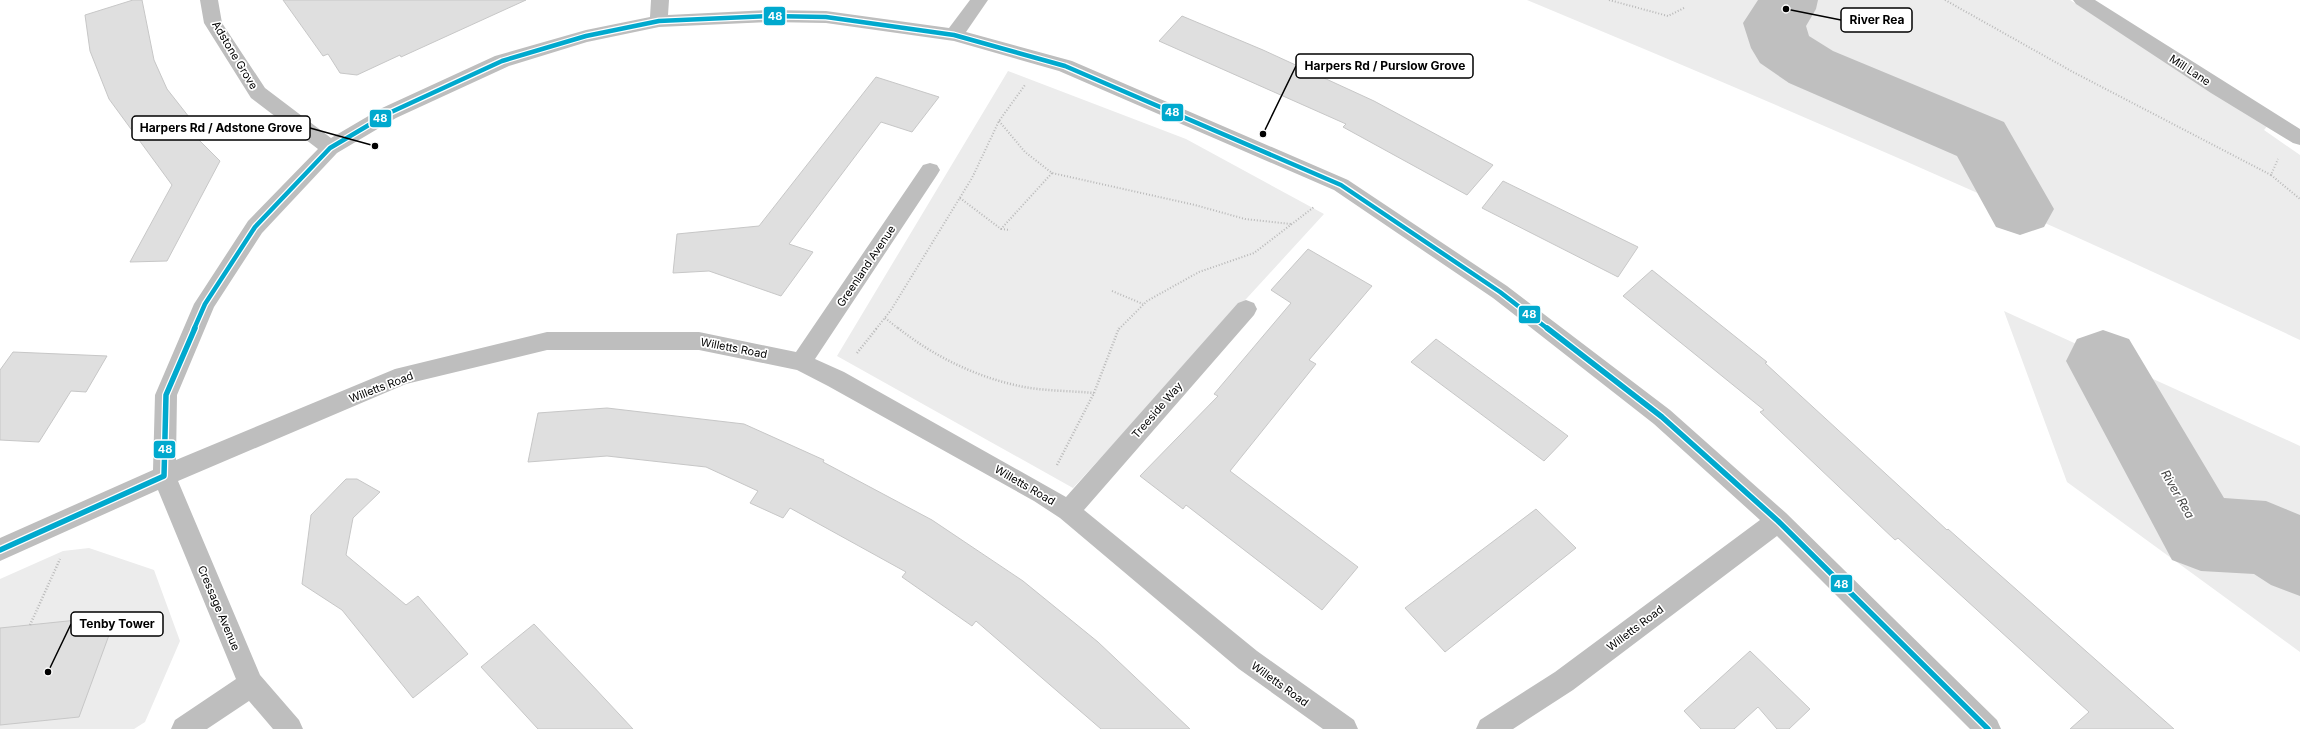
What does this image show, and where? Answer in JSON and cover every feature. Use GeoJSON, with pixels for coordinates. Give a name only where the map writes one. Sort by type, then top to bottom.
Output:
{"type":"FeatureCollection","features":[{"type":"Feature","properties":{"kind":"street","name":"Adstone Grove"},"geometry":{"type":"LineString","coordinates":[[209,0],[213,23],[258,93],[330,148]]}},
{"type":"Feature","properties":{"kind":"street"},"geometry":{"type":"LineString","coordinates":[[659,21],[660,0]]}},
{"type":"Feature","properties":{"kind":"street"},"geometry":{"type":"LineString","coordinates":[[954,35],[979,0]]}},
{"type":"Feature","properties":{"kind":"street","name":"Mill Lane"},"geometry":{"type":"LineString","coordinates":[[2082,0],[2218,88],[2296,135]]}},
{"type":"Feature","properties":{"kind":"street"},"geometry":{"type":"LineString","coordinates":[[164,476],[166,395],[205,304],[255,227],[330,148],[390,113],[502,61],[586,36],[659,21],[770,16],[826,17],[954,35],[1065,66],[1201,123],[1340,185],[1506,296],[1662,417],[1778,521],[1988,729]]}},
{"type":"Feature","properties":{"kind":"street","name":"Greenland Avenue"},"geometry":{"type":"LineString","coordinates":[[801,362],[930,170]]}},
{"type":"Feature","properties":{"kind":"street","name":"Treeside Way"},"geometry":{"type":"LineString","coordinates":[[1068,511],[1246,309]]}},
{"type":"Feature","properties":{"kind":"street","name":"Willetts Road"},"geometry":{"type":"LineString","coordinates":[[0,550],[61,524],[164,476],[403,376],[547,341],[699,341],[801,362],[836,379],[1042,494],[1068,511],[1248,660],[1345,729]]}},
{"type":"Feature","properties":{"kind":"street","name":"Cressage Avenue"},"geometry":{"type":"LineString","coordinates":[[164,476],[251,684],[290,729]]}},
{"type":"Feature","properties":{"kind":"street","name":"Willetts Road"},"geometry":{"type":"LineString","coordinates":[[1488,729],[1564,681],[1778,521]]}},
{"type":"Feature","properties":{"kind":"street"},"geometry":{"type":"LineString","coordinates":[[184,729],[251,684]]}},
{"type":"Feature","properties":{"kind":"path"},"geometry":{"type":"LineString","coordinates":[[1609,0],[1668,16],[1684,8]]}},
{"type":"Feature","properties":{"kind":"path"},"geometry":{"type":"LineString","coordinates":[[1945,0],[2073,72],[2271,174],[2300,199]]}},
{"type":"Feature","properties":{"kind":"path"},"geometry":{"type":"LineString","coordinates":[[836,379],[884,318],[960,198],[972,178],[999,121],[1027,83],[1065,66]]}},
{"type":"Feature","properties":{"kind":"path"},"geometry":{"type":"LineString","coordinates":[[999,121],[1025,152],[1052,173],[1195,205],[1245,219],[1292,224]]}},
{"type":"Feature","properties":{"kind":"path"},"geometry":{"type":"LineString","coordinates":[[2271,174],[2296,135]]}},
{"type":"Feature","properties":{"kind":"path"},"geometry":{"type":"LineString","coordinates":[[1001,229],[1052,173]]}},
{"type":"Feature","properties":{"kind":"path"},"geometry":{"type":"LineString","coordinates":[[1042,494],[1094,393],[1120,326],[1143,304],[1199,272],[1254,253],[1340,185]]}},
{"type":"Feature","properties":{"kind":"path"},"geometry":{"type":"LineString","coordinates":[[960,198],[1001,229],[1010,230]]}},
{"type":"Feature","properties":{"kind":"path"},"geometry":{"type":"LineString","coordinates":[[1112,291],[1143,304]]}},
{"type":"Feature","properties":{"kind":"path"},"geometry":{"type":"LineString","coordinates":[[884,318],[908,337],[940,358],[982,376],[1030,388],[1094,393]]}},
{"type":"Feature","properties":{"kind":"path"},"geometry":{"type":"LineString","coordinates":[[30,625],[63,551],[61,524]]}},
{"type":"Feature","properties":{"kind":"shaded area"},"geometry":{"type":"Polygon","coordinates":[[[1527,0],[2070,0],[2269,124],[2264,130],[2300,155],[2300,340],[2012,208],[1722,82],[1527,0]]]}},
{"type":"Feature","properties":{"kind":"shaded area"},"geometry":{"type":"Polygon","coordinates":[[[1008,71],[1186,139],[1324,214],[1073,488],[837,356],[1008,71]]]}},
{"type":"Feature","properties":{"kind":"shaded area"},"geometry":{"type":"Polygon","coordinates":[[[2004,311],[2300,446],[2300,652],[2067,482],[2004,311]]]}},
{"type":"Feature","properties":{"kind":"shaded area"},"geometry":{"type":"Polygon","coordinates":[[[89,548],[154,570],[180,641],[145,722],[134,729],[0,729],[0,579],[63,551],[89,548]]]}},
{"type":"Feature","properties":{"kind":"building"},"geometry":{"type":"Polygon","coordinates":[[[133,0],[142,0],[154,60],[167,89],[200,131],[193,134],[220,161],[167,261],[130,262],[172,185],[109,99],[90,51],[85,15],[133,0]]]}},
{"type":"Feature","properties":{"kind":"building"},"geometry":{"type":"Polygon","coordinates":[[[283,0],[526,0],[401,57],[400,55],[357,75],[340,73],[328,54],[323,56],[283,0]]]}},
{"type":"Feature","properties":{"kind":"building"},"geometry":{"type":"Polygon","coordinates":[[[1182,16],[1263,50],[1374,101],[1493,165],[1467,195],[1343,127],[1346,124],[1159,41],[1182,16]]]}},
{"type":"Feature","properties":{"kind":"building"},"geometry":{"type":"Polygon","coordinates":[[[876,77],[939,97],[912,132],[881,122],[789,244],[813,252],[781,296],[709,271],[673,273],[677,234],[759,226],[876,77]]]}},
{"type":"Feature","properties":{"kind":"building"},"geometry":{"type":"Polygon","coordinates":[[[1503,181],[1638,247],[1618,277],[1482,208],[1503,181]]]}},
{"type":"Feature","properties":{"kind":"building"},"geometry":{"type":"Polygon","coordinates":[[[1308,249],[1372,286],[1309,360],[1316,364],[1230,471],[1358,567],[1322,610],[1186,505],[1183,509],[1140,476],[1218,396],[1214,394],[1291,303],[1271,290],[1308,249]]]}},
{"type":"Feature","properties":{"kind":"building"},"geometry":{"type":"Polygon","coordinates":[[[1652,270],[1767,362],[1765,363],[1947,530],[1948,529],[2174,729],[2070,729],[2089,712],[1898,538],[1895,540],[1760,412],[1764,410],[1623,296],[1652,270]]]}},
{"type":"Feature","properties":{"kind":"building"},"geometry":{"type":"Polygon","coordinates":[[[1436,339],[1568,436],[1544,461],[1411,362],[1436,339]]]}},
{"type":"Feature","properties":{"kind":"building"},"geometry":{"type":"Polygon","coordinates":[[[13,352],[107,356],[86,392],[71,391],[39,442],[0,440],[0,370],[13,352]]]}},
{"type":"Feature","properties":{"kind":"building"},"geometry":{"type":"Polygon","coordinates":[[[607,408],[744,424],[824,460],[823,462],[932,520],[1023,581],[1098,642],[1190,729],[1101,729],[976,621],[972,626],[902,577],[906,572],[790,508],[783,518],[750,503],[758,491],[706,467],[607,456],[528,462],[538,413],[607,408]]]}},
{"type":"Feature","properties":{"kind":"building"},"geometry":{"type":"Polygon","coordinates":[[[346,479],[357,479],[380,492],[353,518],[346,555],[406,605],[418,596],[468,654],[413,698],[342,610],[302,584],[311,515],[346,479]]]}},
{"type":"Feature","properties":{"kind":"building"},"geometry":{"type":"Polygon","coordinates":[[[1536,509],[1576,548],[1445,652],[1405,608],[1536,509]]]}},
{"type":"Feature","properties":{"kind":"building"},"geometry":{"type":"Polygon","coordinates":[[[116,616],[79,717],[0,725],[0,628],[116,616]]]}},
{"type":"Feature","properties":{"kind":"building"},"geometry":{"type":"Polygon","coordinates":[[[534,624],[633,729],[538,729],[481,667],[534,624]]]}},
{"type":"Feature","properties":{"kind":"building"},"geometry":{"type":"Polygon","coordinates":[[[1750,651],[1810,709],[1789,729],[1777,729],[1758,707],[1734,729],[1701,729],[1684,711],[1750,651]]]}},
{"type":"Feature","properties":{"kind":"waterway","name":"River Rea"},"geometry":{"type":"LineString","coordinates":[[1788,0],[1786,9],[1774,23],[1782,48],[1811,67],[1981,139],[2020,209]]}},
{"type":"Feature","properties":{"kind":"waterway","name":"River Rea"},"geometry":{"type":"LineString","coordinates":[[2103,361],[2201,534],[2266,538],[2300,558]]}},
{"type":"Feature","properties":{"kind":"transit line","name":"48"},"geometry":{"type":"LineString","coordinates":[[0,550],[164,476],[166,395],[205,304],[255,227],[330,148],[389,113],[502,61],[586,36],[659,21],[769,16],[826,17],[954,35],[1065,66],[1341,185],[1500,292],[1662,417],[1778,521],[1988,729]]}},
{"type":"Feature","properties":{"kind":"place","name":"River Rea"},"geometry":{"type":"Point","coordinates":[1786,9]}},
{"type":"Feature","properties":{"kind":"place","name":"Harpers Rd / Purslow Grove"},"geometry":{"type":"Point","coordinates":[1263,134]}},
{"type":"Feature","properties":{"kind":"place","name":"Harpers Rd / Adstone Grove"},"geometry":{"type":"Point","coordinates":[375,146]}},
{"type":"Feature","properties":{"kind":"place","name":"Tenby Tower"},"geometry":{"type":"Point","coordinates":[48,672]}}]}
